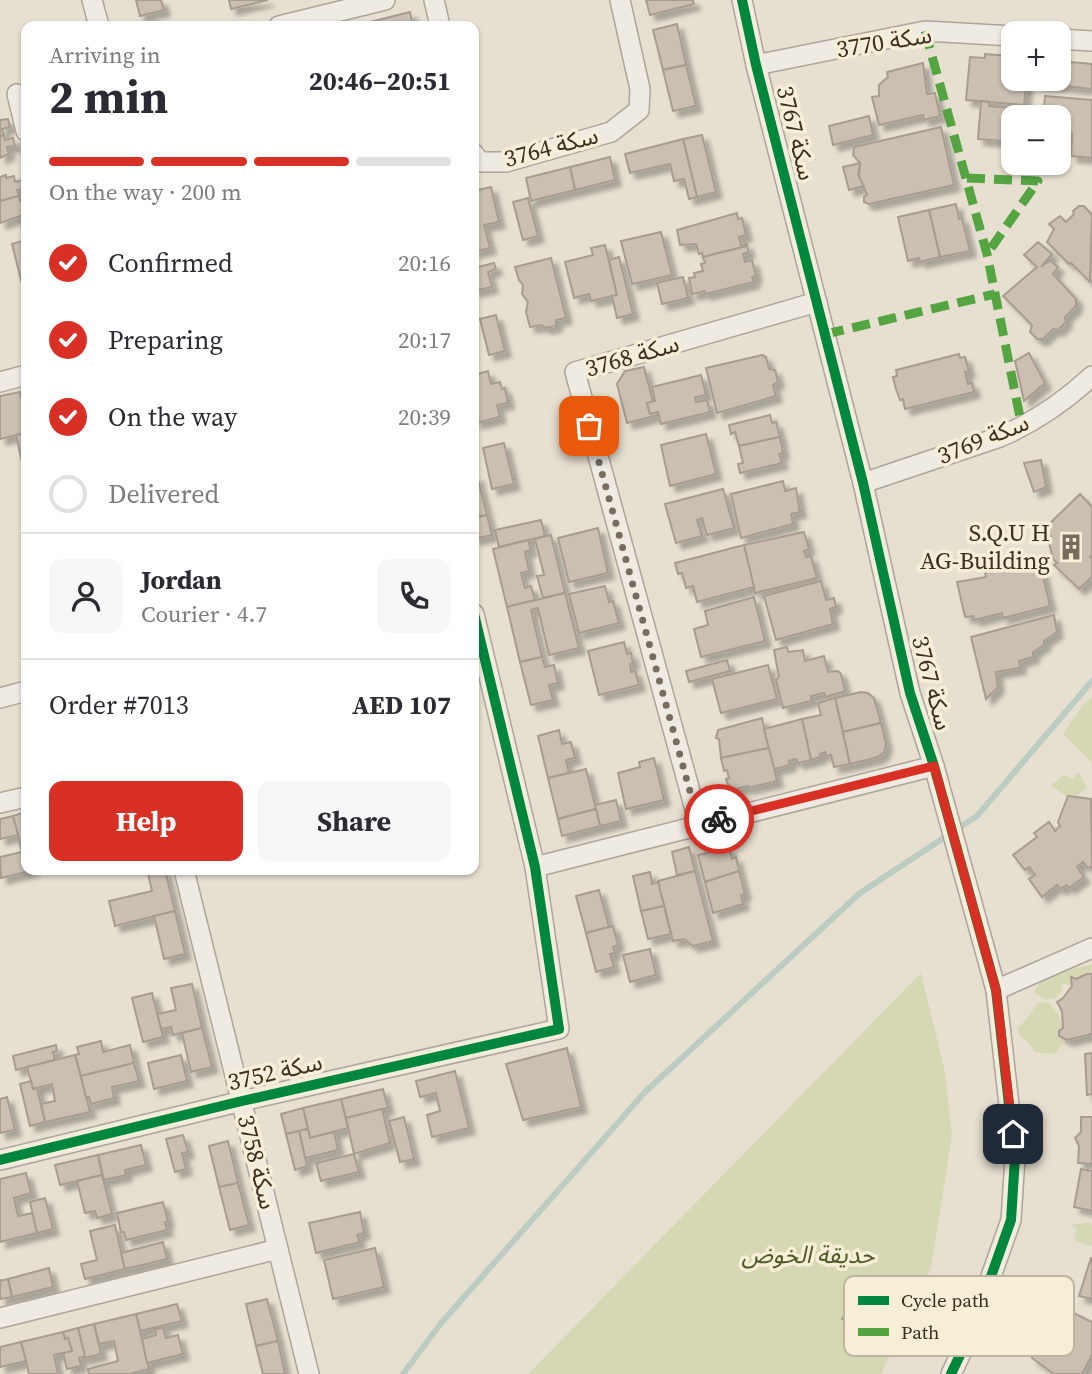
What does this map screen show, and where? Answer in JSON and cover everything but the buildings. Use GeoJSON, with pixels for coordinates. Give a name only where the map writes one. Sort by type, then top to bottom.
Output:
{"type":"FeatureCollection","features":[{"type":"Feature","properties":{"kind":"street"},"geometry":{"type":"LineString","coordinates":[[92,0],[98,21]]}},
{"type":"Feature","properties":{"kind":"street"},"geometry":{"type":"LineString","coordinates":[[299,21],[385,0]]}},
{"type":"Feature","properties":{"kind":"street"},"geometry":{"type":"LineString","coordinates":[[434,0],[439,21]]}},
{"type":"Feature","properties":{"kind":"street","name":"سكة 3764"},"geometry":{"type":"LineString","coordinates":[[479,160],[506,162],[611,132],[639,110],[640,89],[620,0]]}},
{"type":"Feature","properties":{"kind":"street","name":"سكة 3767"},"geometry":{"type":"LineString","coordinates":[[742,0],[756,65],[863,483],[910,693],[934,766],[996,990],[1015,1158],[1011,1220],[991,1276]]}},
{"type":"Feature","properties":{"kind":"street","name":"سكة 3770"},"geometry":{"type":"LineString","coordinates":[[756,65],[925,31],[1001,35]]}},
{"type":"Feature","properties":{"kind":"street"},"geometry":{"type":"LineString","coordinates":[[1071,40],[1092,41]]}},
{"type":"Feature","properties":{"kind":"street"},"geometry":{"type":"LineString","coordinates":[[17,94],[21,110]]}},
{"type":"Feature","properties":{"kind":"street","name":"سكة 3768"},"geometry":{"type":"LineString","coordinates":[[699,824],[575,372],[817,302]]}},
{"type":"Feature","properties":{"kind":"street"},"geometry":{"type":"LineString","coordinates":[[0,382],[21,376]]}},
{"type":"Feature","properties":{"kind":"street","name":"سكة 3769"},"geometry":{"type":"LineString","coordinates":[[863,483],[1022,428],[1067,400],[1092,376]]}},
{"type":"Feature","properties":{"kind":"street"},"geometry":{"type":"LineString","coordinates":[[479,635],[535,867],[934,766]]}},
{"type":"Feature","properties":{"kind":"street"},"geometry":{"type":"LineString","coordinates":[[0,698],[21,692]]}},
{"type":"Feature","properties":{"kind":"street"},"geometry":{"type":"LineString","coordinates":[[0,803],[21,798]]}},
{"type":"Feature","properties":{"kind":"street","name":"سكة 3752"},"geometry":{"type":"LineString","coordinates":[[0,1160],[242,1101],[559,1029],[535,867]]}},
{"type":"Feature","properties":{"kind":"street","name":"سكة 3758"},"geometry":{"type":"LineString","coordinates":[[185,875],[309,1374]]}},
{"type":"Feature","properties":{"kind":"street"},"geometry":{"type":"LineString","coordinates":[[996,990],[1092,948]]}},
{"type":"Feature","properties":{"kind":"street"},"geometry":{"type":"LineString","coordinates":[[0,1318],[278,1249]]}},
{"type":"Feature","properties":{"kind":"street","name":"سكة 3767"},"geometry":{"type":"LineString","coordinates":[[951,1374],[960,1356]]}},
{"type":"Feature","properties":{"kind":"green space"},"geometry":{"type":"Polygon","coordinates":[[[1092,696],[1092,763],[1063,734],[1092,696]]]}},
{"type":"Feature","properties":{"kind":"green space"},"geometry":{"type":"Polygon","coordinates":[[[1079,772],[1087,788],[1075,797],[1066,797],[1051,785],[1065,775],[1073,779],[1079,772]]]}},
{"type":"Feature","properties":{"kind":"green space"},"geometry":{"type":"Polygon","coordinates":[[[1092,964],[1092,974],[1076,979],[1072,977],[1072,986],[1061,983],[1062,991],[1056,998],[1046,1000],[1034,992],[1043,978],[1092,964]]]}},
{"type":"Feature","properties":{"kind":"green space","name":"حديقة الخوض"},"geometry":{"type":"Polygon","coordinates":[[[921,973],[945,1072],[952,1135],[931,1268],[927,1276],[844,1276],[844,1356],[889,1356],[881,1374],[528,1374],[921,973]]]}},
{"type":"Feature","properties":{"kind":"green space"},"geometry":{"type":"Polygon","coordinates":[[[1047,1002],[1058,1013],[1063,1028],[1059,1031],[1063,1044],[1054,1054],[1035,1052],[1019,1035],[1018,1028],[1037,1003],[1047,1002]]]}},
{"type":"Feature","properties":{"kind":"green space"},"geometry":{"type":"Polygon","coordinates":[[[1089,1222],[1092,1226],[1092,1244],[1088,1246],[1076,1241],[1074,1236],[1077,1230],[1071,1225],[1089,1222]]]}},
{"type":"Feature","properties":{"kind":"waterway"},"geometry":{"type":"LineString","coordinates":[[403,1374],[442,1322],[645,1092],[860,893],[977,816],[1092,681]]}},
{"type":"Feature","properties":{"kind":"marked path"},"geometry":{"type":"LineString","coordinates":[[925,31],[987,254],[1022,427]]}},
{"type":"Feature","properties":{"kind":"marked path"},"geometry":{"type":"LineString","coordinates":[[967,178],[1038,181],[987,254]]}},
{"type":"Feature","properties":{"kind":"marked path"},"geometry":{"type":"LineString","coordinates":[[826,334],[995,294]]}},
{"type":"Feature","properties":{"kind":"cycle path"},"geometry":{"type":"LineString","coordinates":[[742,0],[756,65],[863,483],[910,693],[934,766],[996,990],[1015,1158],[1011,1220],[991,1276]]}},
{"type":"Feature","properties":{"kind":"cycle path"},"geometry":{"type":"LineString","coordinates":[[0,1160],[242,1101],[559,1029],[535,867],[479,635]]}},
{"type":"Feature","properties":{"kind":"cycle path"},"geometry":{"type":"LineString","coordinates":[[951,1374],[960,1356]]}},
{"type":"Feature","properties":{"kind":"way so far"},"geometry":{"type":"LineString","coordinates":[[589,426],[699,824],[719,819]]}},
{"type":"Feature","properties":{"kind":"place","name":"S.Q.U H AG-Building"},"geometry":{"type":"Point","coordinates":[1071,547]}},
{"type":"Feature","properties":{"kind":"route"},"geometry":{"type":"LineString","coordinates":[[719,819],[934,766],[996,990],[1013,1134]]}}]}
